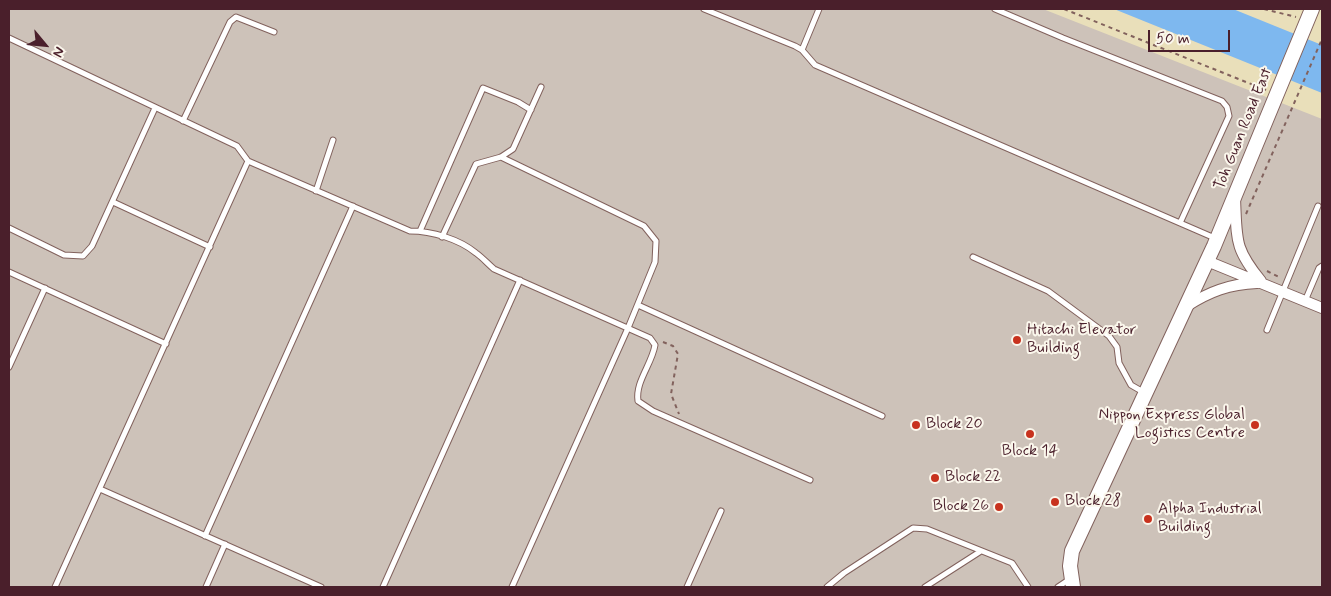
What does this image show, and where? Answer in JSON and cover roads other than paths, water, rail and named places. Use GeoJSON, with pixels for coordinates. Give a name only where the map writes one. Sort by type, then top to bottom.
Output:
{"type":"FeatureCollection","features":[{"type":"Feature","properties":{"kind":"street","name":"Toh Guan Road East"},"geometry":{"type":"LineString","coordinates":[[1072,582],[1072,551],[1208,261],[1312,9]]}},
{"type":"Feature","properties":{"kind":"street"},"geometry":{"type":"LineString","coordinates":[[1235,197],[1237,239],[1240,251],[1263,283]]}},
{"type":"Feature","properties":{"kind":"street"},"geometry":{"type":"LineString","coordinates":[[1208,261],[1263,283]]}},
{"type":"Feature","properties":{"kind":"street"},"geometry":{"type":"LineString","coordinates":[[1187,306],[1221,288],[1242,283],[1263,283],[1285,286],[1305,300],[1322,308]]}},
{"type":"Feature","properties":{"kind":"lane"},"geometry":{"type":"LineString","coordinates":[[704,9],[802,50],[816,65],[1217,239]]}},
{"type":"Feature","properties":{"kind":"lane"},"geometry":{"type":"LineString","coordinates":[[802,50],[818,9]]}},
{"type":"Feature","properties":{"kind":"lane"},"geometry":{"type":"LineString","coordinates":[[996,9],[1063,38],[1222,101],[1227,107],[1229,116],[1180,223]]}},
{"type":"Feature","properties":{"kind":"lane"},"geometry":{"type":"LineString","coordinates":[[183,121],[230,22],[236,17],[274,32]]}},
{"type":"Feature","properties":{"kind":"lane"},"geometry":{"type":"LineString","coordinates":[[9,38],[237,146],[248,161],[410,231],[420,231],[442,237],[476,252],[494,269],[650,338],[655,345],[637,392],[638,401],[653,411],[810,480]]}},
{"type":"Feature","properties":{"kind":"lane"},"geometry":{"type":"LineString","coordinates":[[442,237],[476,164],[501,157],[513,149],[541,87]]}},
{"type":"Feature","properties":{"kind":"lane"},"geometry":{"type":"LineString","coordinates":[[420,231],[483,88],[518,102],[530,110]]}},
{"type":"Feature","properties":{"kind":"lane"},"geometry":{"type":"LineString","coordinates":[[9,228],[64,255],[83,256],[92,246],[155,108]]}},
{"type":"Feature","properties":{"kind":"lane"},"geometry":{"type":"LineString","coordinates":[[316,191],[333,140]]}},
{"type":"Feature","properties":{"kind":"lane"},"geometry":{"type":"LineString","coordinates":[[501,157],[644,226],[656,241],[655,262],[638,305],[512,587]]}},
{"type":"Feature","properties":{"kind":"lane"},"geometry":{"type":"LineString","coordinates":[[56,587],[248,161]]}},
{"type":"Feature","properties":{"kind":"lane"},"geometry":{"type":"LineString","coordinates":[[112,202],[210,247]]}},
{"type":"Feature","properties":{"kind":"lane"},"geometry":{"type":"LineString","coordinates":[[205,536],[353,206]]}},
{"type":"Feature","properties":{"kind":"lane"},"geometry":{"type":"LineString","coordinates":[[1267,330],[1318,206]]}},
{"type":"Feature","properties":{"kind":"lane"},"geometry":{"type":"LineString","coordinates":[[973,257],[1048,291],[1109,336],[1116,348],[1119,363],[1131,385],[1146,394]]}},
{"type":"Feature","properties":{"kind":"lane"},"geometry":{"type":"LineString","coordinates":[[1305,300],[1319,268],[1322,266]]}},
{"type":"Feature","properties":{"kind":"lane"},"geometry":{"type":"LineString","coordinates":[[9,272],[166,344]]}},
{"type":"Feature","properties":{"kind":"lane"},"geometry":{"type":"LineString","coordinates":[[383,587],[520,280]]}},
{"type":"Feature","properties":{"kind":"lane"},"geometry":{"type":"LineString","coordinates":[[9,366],[44,288]]}},
{"type":"Feature","properties":{"kind":"lane"},"geometry":{"type":"LineString","coordinates":[[638,305],[882,416]]}},
{"type":"Feature","properties":{"kind":"lane"},"geometry":{"type":"LineString","coordinates":[[100,489],[321,587]]}},
{"type":"Feature","properties":{"kind":"lane"},"geometry":{"type":"LineString","coordinates":[[687,587],[721,511]]}},
{"type":"Feature","properties":{"kind":"lane"},"geometry":{"type":"LineString","coordinates":[[827,587],[844,573],[913,528],[927,529],[1012,563],[1028,587]]}},
{"type":"Feature","properties":{"kind":"lane"},"geometry":{"type":"LineString","coordinates":[[206,587],[224,544]]}},
{"type":"Feature","properties":{"kind":"lane"},"geometry":{"type":"LineString","coordinates":[[925,587],[981,551]]}},
{"type":"Feature","properties":{"kind":"lane"},"geometry":{"type":"LineString","coordinates":[[1058,587],[1072,582]]}},
{"type":"Feature","properties":{"kind":"water"},"geometry":{"type":"Polygon","coordinates":[[[1114,9],[1233,9],[1322,45],[1322,93],[1114,9]]]}},
{"type":"Feature","properties":{"kind":"place","name":"Hitachi Elevator Building"},"geometry":{"type":"Point","coordinates":[1017,340]}},
{"type":"Feature","properties":{"kind":"place","name":"Block 20"},"geometry":{"type":"Point","coordinates":[916,425]}},
{"type":"Feature","properties":{"kind":"place","name":"Nippon Express Global Logistics Centre"},"geometry":{"type":"Point","coordinates":[1255,425]}},
{"type":"Feature","properties":{"kind":"place","name":"Block 14"},"geometry":{"type":"Point","coordinates":[1030,434]}},
{"type":"Feature","properties":{"kind":"place","name":"Block 22"},"geometry":{"type":"Point","coordinates":[935,478]}},
{"type":"Feature","properties":{"kind":"place","name":"Block 28"},"geometry":{"type":"Point","coordinates":[1055,502]}},
{"type":"Feature","properties":{"kind":"place","name":"Block 26"},"geometry":{"type":"Point","coordinates":[999,507]}},
{"type":"Feature","properties":{"kind":"place","name":"Alpha Industrial Building"},"geometry":{"type":"Point","coordinates":[1148,519]}}]}
